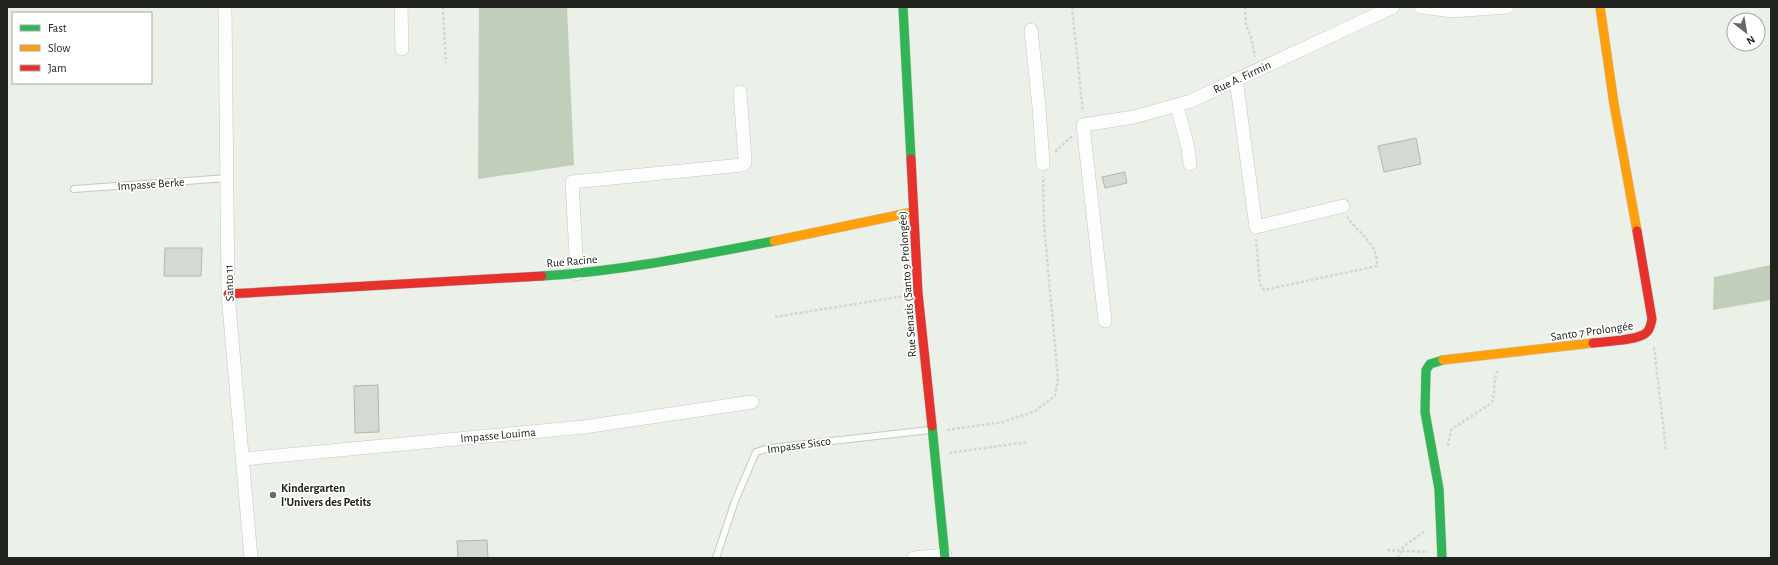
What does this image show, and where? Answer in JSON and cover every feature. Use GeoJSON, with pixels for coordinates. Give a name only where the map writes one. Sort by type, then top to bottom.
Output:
{"type":"FeatureCollection","features":[{"type":"Feature","properties":{"kind":"street","name":"Santo 11"},"geometry":{"type":"LineString","coordinates":[[225,7],[228,178],[228,294],[244,459],[251,558]]}},
{"type":"Feature","properties":{"kind":"street"},"geometry":{"type":"LineString","coordinates":[[401,7],[402,49]]}},
{"type":"Feature","properties":{"kind":"street","name":"Rue Senatis (Santo 9 Prolongée)"},"geometry":{"type":"LineString","coordinates":[[903,7],[918,293],[945,557]]}},
{"type":"Feature","properties":{"kind":"street","name":"Rue A. Firmin"},"geometry":{"type":"LineString","coordinates":[[1083,125],[1134,117],[1177,106],[1393,7]]}},
{"type":"Feature","properties":{"kind":"street"},"geometry":{"type":"LineString","coordinates":[[1421,7],[1453,11],[1507,7]]}},
{"type":"Feature","properties":{"kind":"street","name":"Santo 7 Prolongée"},"geometry":{"type":"LineString","coordinates":[[1442,556],[1439,489],[1425,412],[1426,370],[1430,364],[1438,360],[1569,347],[1643,336],[1651,326],[1652,319],[1614,104],[1600,7]]}},
{"type":"Feature","properties":{"kind":"street"},"geometry":{"type":"LineString","coordinates":[[1031,30],[1040,107],[1043,164]]}},
{"type":"Feature","properties":{"kind":"street"},"geometry":{"type":"LineString","coordinates":[[1236,79],[1256,227],[1343,206]]}},
{"type":"Feature","properties":{"kind":"street"},"geometry":{"type":"LineString","coordinates":[[577,274],[572,182],[742,165],[745,163],[745,160],[740,92]]}},
{"type":"Feature","properties":{"kind":"street"},"geometry":{"type":"LineString","coordinates":[[1177,106],[1188,148],[1190,164]]}},
{"type":"Feature","properties":{"kind":"street"},"geometry":{"type":"LineString","coordinates":[[1083,125],[1105,321]]}},
{"type":"Feature","properties":{"kind":"street","name":"Rue Racine"},"geometry":{"type":"LineString","coordinates":[[228,294],[577,274],[669,262],[913,212]]}},
{"type":"Feature","properties":{"kind":"street","name":"Impasse Louima"},"geometry":{"type":"LineString","coordinates":[[244,459],[584,427],[752,402]]}},
{"type":"Feature","properties":{"kind":"street"},"geometry":{"type":"LineString","coordinates":[[914,558],[945,557]]}},
{"type":"Feature","properties":{"kind":"lane","name":"Impasse Berke"},"geometry":{"type":"LineString","coordinates":[[74,189],[228,178]]}},
{"type":"Feature","properties":{"kind":"lane","name":"Impasse Sisco"},"geometry":{"type":"LineString","coordinates":[[716,558],[735,501],[756,452],[769,448],[932,431]]}},
{"type":"Feature","properties":{"kind":"path"},"geometry":{"type":"LineString","coordinates":[[443,7],[446,63]]}},
{"type":"Feature","properties":{"kind":"path"},"geometry":{"type":"LineString","coordinates":[[932,431],[1004,422],[1035,411],[1055,396],[1058,379],[1044,225],[1043,164],[1083,125],[1072,7]]}},
{"type":"Feature","properties":{"kind":"path"},"geometry":{"type":"LineString","coordinates":[[1175,7],[1181,7]]}},
{"type":"Feature","properties":{"kind":"path"},"geometry":{"type":"LineString","coordinates":[[1245,7],[1246,25],[1251,37],[1258,69]]}},
{"type":"Feature","properties":{"kind":"path"},"geometry":{"type":"LineString","coordinates":[[1256,227],[1260,284],[1264,290],[1377,266],[1378,257],[1372,245],[1352,224],[1346,215],[1343,206]]}},
{"type":"Feature","properties":{"kind":"path"},"geometry":{"type":"LineString","coordinates":[[775,317],[918,293]]}},
{"type":"Feature","properties":{"kind":"path"},"geometry":{"type":"LineString","coordinates":[[1651,326],[1666,450]]}},
{"type":"Feature","properties":{"kind":"path"},"geometry":{"type":"LineString","coordinates":[[1447,450],[1451,430],[1476,412],[1491,404],[1497,371],[1509,353]]}},
{"type":"Feature","properties":{"kind":"path"},"geometry":{"type":"LineString","coordinates":[[934,455],[1028,442]]}},
{"type":"Feature","properties":{"kind":"path"},"geometry":{"type":"LineString","coordinates":[[1398,558],[1403,547],[1440,520]]}},
{"type":"Feature","properties":{"kind":"path"},"geometry":{"type":"LineString","coordinates":[[1386,550],[1442,556]]}},
{"type":"Feature","properties":{"kind":"green space"},"geometry":{"type":"Polygon","coordinates":[[[479,7],[567,7],[574,165],[478,179],[479,7]]]}},
{"type":"Feature","properties":{"kind":"green space"},"geometry":{"type":"Polygon","coordinates":[[[1771,265],[1771,300],[1713,310],[1714,277],[1771,265]]]}},
{"type":"Feature","properties":{"kind":"building"},"geometry":{"type":"Polygon","coordinates":[[[1416,138],[1421,164],[1384,172],[1378,146],[1416,138]]]}},
{"type":"Feature","properties":{"kind":"building"},"geometry":{"type":"Polygon","coordinates":[[[1125,172],[1127,183],[1105,188],[1102,177],[1125,172]]]}},
{"type":"Feature","properties":{"kind":"building"},"geometry":{"type":"Polygon","coordinates":[[[165,248],[202,248],[201,276],[164,276],[165,248]]]}},
{"type":"Feature","properties":{"kind":"building"},"geometry":{"type":"Polygon","coordinates":[[[378,385],[379,432],[355,433],[354,386],[378,385]]]}},
{"type":"Feature","properties":{"kind":"building"},"geometry":{"type":"Polygon","coordinates":[[[487,540],[488,558],[458,558],[457,541],[487,540]]]}},
{"type":"Feature","properties":{"kind":"traffic: fast"},"geometry":{"type":"LineString","coordinates":[[903,7],[911,159]]}},
{"type":"Feature","properties":{"kind":"traffic: fast"},"geometry":{"type":"LineString","coordinates":[[542,276],[630,267],[774,241]]}},
{"type":"Feature","properties":{"kind":"traffic: fast"},"geometry":{"type":"LineString","coordinates":[[1442,558],[1439,489],[1425,412],[1426,370],[1430,364],[1443,360]]}},
{"type":"Feature","properties":{"kind":"traffic: fast"},"geometry":{"type":"LineString","coordinates":[[932,426],[945,558]]}},
{"type":"Feature","properties":{"kind":"traffic: slow"},"geometry":{"type":"LineString","coordinates":[[1600,7],[1614,104],[1637,231]]}},
{"type":"Feature","properties":{"kind":"traffic: slow"},"geometry":{"type":"LineString","coordinates":[[774,241],[913,212]]}},
{"type":"Feature","properties":{"kind":"traffic: slow"},"geometry":{"type":"LineString","coordinates":[[1443,360],[1593,343]]}},
{"type":"Feature","properties":{"kind":"traffic: jam"},"geometry":{"type":"LineString","coordinates":[[911,159],[918,293],[932,426]]}},
{"type":"Feature","properties":{"kind":"traffic: jam"},"geometry":{"type":"LineString","coordinates":[[1593,343],[1635,338],[1646,333],[1650,327],[1652,319],[1637,231]]}},
{"type":"Feature","properties":{"kind":"traffic: jam"},"geometry":{"type":"LineString","coordinates":[[228,294],[542,276]]}},
{"type":"Feature","properties":{"kind":"place","name":"Kindergarten l'Univers des Petits"},"geometry":{"type":"Point","coordinates":[273,495]}}]}
